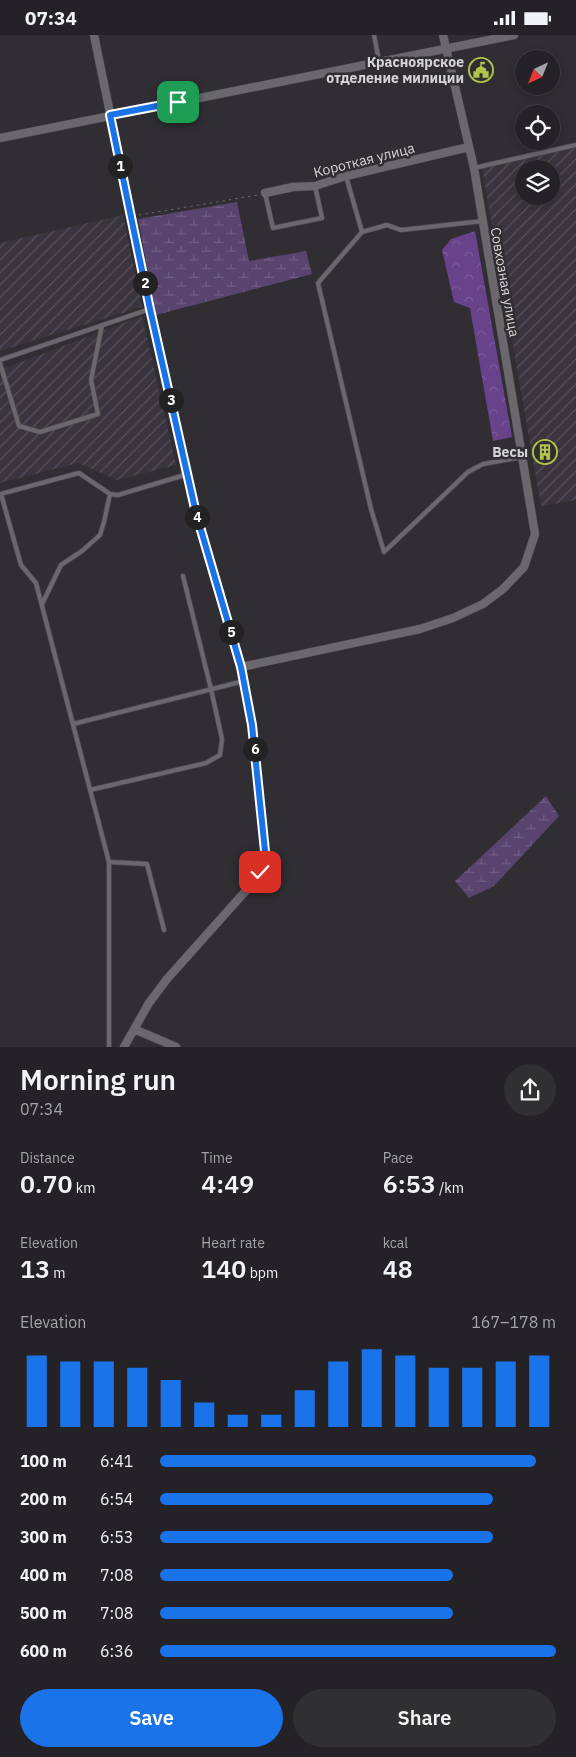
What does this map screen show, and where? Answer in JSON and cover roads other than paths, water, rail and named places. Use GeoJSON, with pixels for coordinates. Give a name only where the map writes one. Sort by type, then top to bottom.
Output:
{"type":"FeatureCollection","features":[{"type":"Feature","properties":{"kind":"street"},"geometry":{"type":"LineString","coordinates":[[94,35],[130,217],[196,513],[244,681],[252,725],[265,851],[260,872],[251,885],[148,1003],[124,1047]]}},
{"type":"Feature","properties":{"kind":"street","name":"Совхозная улица"},"geometry":{"type":"LineString","coordinates":[[241,667],[420,629],[454,618],[483,604],[503,589],[524,567],[535,534],[474,168],[443,35]]}},
{"type":"Feature","properties":{"kind":"street"},"geometry":{"type":"LineString","coordinates":[[0,138],[514,35]]}},
{"type":"Feature","properties":{"kind":"street","name":"Короткая улица"},"geometry":{"type":"LineString","coordinates":[[265,193],[293,187],[315,186],[346,175],[469,147]]}},
{"type":"Feature","properties":{"kind":"street"},"geometry":{"type":"LineString","coordinates":[[134,1029],[176,1047]]}},
{"type":"Feature","properties":{"kind":"lane"},"geometry":{"type":"LineString","coordinates":[[374,35],[379,61]]}},
{"type":"Feature","properties":{"kind":"lane"},"geometry":{"type":"LineString","coordinates":[[474,168],[576,145]]}},
{"type":"Feature","properties":{"kind":"lane"},"geometry":{"type":"LineString","coordinates":[[346,175],[362,231]]}},
{"type":"Feature","properties":{"kind":"lane"},"geometry":{"type":"LineString","coordinates":[[265,193],[273,228],[322,218],[315,186]]}},
{"type":"Feature","properties":{"kind":"lane"},"geometry":{"type":"LineString","coordinates":[[482,221],[401,231],[387,225],[362,231],[318,283],[370,509],[384,552],[468,471],[483,464],[522,457]]}},
{"type":"Feature","properties":{"kind":"lane"},"geometry":{"type":"LineString","coordinates":[[102,325],[91,380],[98,414],[40,432],[19,426],[0,361],[102,325],[150,309]]}},
{"type":"Feature","properties":{"kind":"lane"},"geometry":{"type":"LineString","coordinates":[[109,1047],[109,862],[36,583],[21,565],[0,494],[79,473],[110,494],[118,495],[188,474]]}},
{"type":"Feature","properties":{"kind":"lane"},"geometry":{"type":"LineString","coordinates":[[41,605],[61,565],[82,551],[100,535],[110,494]]}},
{"type":"Feature","properties":{"kind":"lane"},"geometry":{"type":"LineString","coordinates":[[90,790],[206,763],[220,755],[222,739],[212,689],[183,576]]}},
{"type":"Feature","properties":{"kind":"lane"},"geometry":{"type":"LineString","coordinates":[[73,725],[244,681]]}},
{"type":"Feature","properties":{"kind":"lane"},"geometry":{"type":"LineString","coordinates":[[109,862],[147,864],[164,930]]}},
{"type":"Feature","properties":{"kind":"place","name":"Красноярское отделение милиции"},"geometry":{"type":"Point","coordinates":[481,70]}},
{"type":"Feature","properties":{"kind":"place","name":"Весы"},"geometry":{"type":"Point","coordinates":[545,452]}}]}
